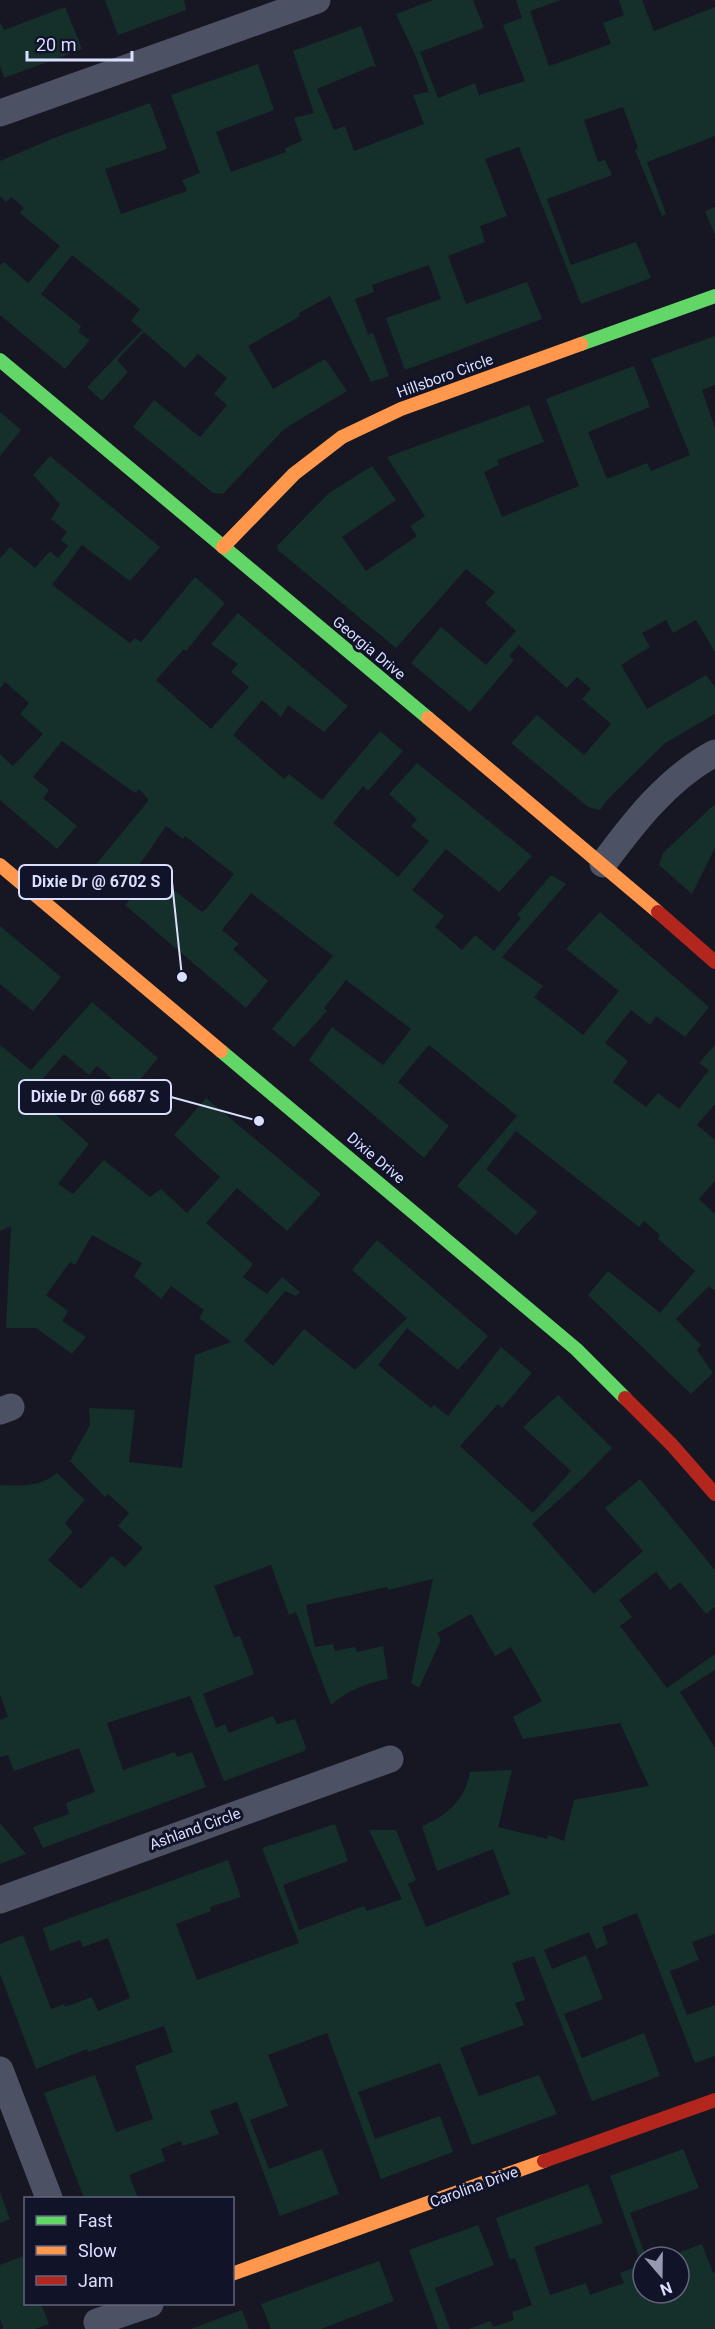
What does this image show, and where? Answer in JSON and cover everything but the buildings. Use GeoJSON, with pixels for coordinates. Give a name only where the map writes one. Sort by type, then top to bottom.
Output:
{"type":"FeatureCollection","features":[{"type":"Feature","properties":{"kind":"street"},"geometry":{"type":"LineString","coordinates":[[0,113],[316,0]]}},
{"type":"Feature","properties":{"kind":"street","name":"Hillsboro Circle"},"geometry":{"type":"LineString","coordinates":[[223,548],[295,473],[341,438],[370,422],[715,296]]}},
{"type":"Feature","properties":{"kind":"street","name":"Georgia Drive"},"geometry":{"type":"LineString","coordinates":[[0,360],[603,864],[715,962]]}},
{"type":"Feature","properties":{"kind":"street"},"geometry":{"type":"LineString","coordinates":[[603,864],[657,798],[702,760],[715,753]]}},
{"type":"Feature","properties":{"kind":"street","name":"Dixie Drive"},"geometry":{"type":"LineString","coordinates":[[0,865],[568,1342],[623,1394],[715,1494]]}},
{"type":"Feature","properties":{"kind":"street","name":"Ashland Circle"},"geometry":{"type":"LineString","coordinates":[[0,1900],[390,1759]]}},
{"type":"Feature","properties":{"kind":"street"},"geometry":{"type":"LineString","coordinates":[[0,2070],[48,2197]]}},
{"type":"Feature","properties":{"kind":"street","name":"Carolina Drive"},"geometry":{"type":"LineString","coordinates":[[234,2273],[715,2100]]}},
{"type":"Feature","properties":{"kind":"street"},"geometry":{"type":"LineString","coordinates":[[96,2318],[146,2305]]}},
{"type":"Feature","properties":{"kind":"green space"},"geometry":{"type":"Polygon","coordinates":[[[105,0],[184,0],[186,10],[118,35],[105,0]]]}},
{"type":"Feature","properties":{"kind":"green space"},"geometry":{"type":"Polygon","coordinates":[[[433,0],[473,0],[484,28],[420,52],[438,98],[475,83],[479,95],[525,81],[503,25],[522,18],[516,0],[561,0],[530,11],[549,66],[611,44],[603,23],[624,15],[619,0],[642,0],[654,31],[715,7],[715,136],[647,162],[666,214],[662,216],[635,150],[638,148],[623,107],[584,120],[598,162],[605,160],[612,175],[547,199],[571,265],[636,242],[651,278],[581,304],[519,147],[485,159],[507,216],[480,226],[485,242],[448,256],[466,304],[527,282],[542,319],[405,370],[386,318],[441,299],[429,265],[372,285],[374,292],[355,299],[368,334],[373,333],[389,376],[371,382],[330,296],[248,346],[273,389],[325,359],[347,391],[284,429],[223,494],[213,493],[133,427],[154,400],[200,437],[227,405],[214,394],[227,378],[198,354],[185,368],[144,332],[117,360],[128,372],[102,401],[87,387],[142,330],[131,321],[140,309],[72,255],[41,294],[81,326],[78,332],[90,340],[65,369],[0,315],[0,265],[4,262],[28,283],[60,246],[20,213],[24,208],[11,197],[6,202],[0,196],[0,161],[54,138],[150,103],[167,149],[105,169],[121,214],[187,191],[182,180],[200,173],[171,95],[258,64],[274,110],[216,132],[231,172],[286,152],[285,148],[302,141],[294,118],[314,113],[293,51],[361,26],[376,67],[372,66],[317,89],[334,130],[345,126],[354,151],[424,124],[413,95],[429,92],[396,14],[433,0]]]}},
{"type":"Feature","properties":{"kind":"green space"},"geometry":{"type":"Polygon","coordinates":[[[65,7],[82,49],[4,78],[0,66],[0,22],[4,30],[65,7]]]}},
{"type":"Feature","properties":{"kind":"green space"},"geometry":{"type":"Polygon","coordinates":[[[715,207],[715,235],[705,211],[715,207]]]}},
{"type":"Feature","properties":{"kind":"green space"},"geometry":{"type":"Polygon","coordinates":[[[715,336],[715,385],[702,390],[715,428],[715,652],[696,620],[673,633],[666,620],[642,633],[650,647],[621,665],[647,709],[706,675],[715,687],[715,714],[665,743],[607,800],[600,810],[588,807],[511,743],[537,715],[584,755],[611,724],[582,699],[591,689],[577,677],[567,688],[519,645],[509,656],[514,660],[470,712],[411,663],[441,627],[486,665],[516,631],[485,603],[495,592],[466,569],[396,648],[278,550],[277,546],[329,493],[372,466],[396,500],[342,537],[366,571],[417,536],[410,526],[425,516],[387,457],[529,405],[544,442],[497,460],[499,465],[484,472],[502,517],[579,486],[546,399],[634,366],[650,407],[588,432],[607,479],[647,463],[651,471],[690,455],[651,359],[715,336]]]}},
{"type":"Feature","properties":{"kind":"green space"},"geometry":{"type":"Polygon","coordinates":[[[0,412],[21,430],[0,456],[0,412]]]}},
{"type":"Feature","properties":{"kind":"green space"},"geometry":{"type":"Polygon","coordinates":[[[50,456],[160,547],[130,581],[82,545],[52,585],[130,643],[135,638],[141,642],[195,577],[225,603],[186,651],[184,649],[156,680],[211,729],[249,687],[231,672],[238,664],[211,644],[238,613],[348,706],[324,732],[288,705],[281,717],[262,700],[233,735],[284,779],[289,774],[322,800],[380,731],[403,751],[368,791],[363,786],[333,823],[398,877],[429,841],[411,826],[417,819],[389,794],[417,763],[532,856],[499,892],[446,849],[412,890],[444,916],[435,927],[462,950],[475,935],[494,951],[521,918],[517,915],[551,875],[566,884],[502,957],[543,986],[534,997],[583,1035],[619,991],[566,949],[600,912],[709,1007],[685,1037],[656,1016],[650,1025],[631,1010],[605,1043],[628,1061],[613,1082],[646,1107],[658,1093],[679,1109],[709,1070],[699,1063],[715,1045],[715,1104],[697,1125],[715,1140],[715,1181],[699,1199],[715,1214],[715,1291],[709,1286],[676,1319],[701,1345],[697,1350],[713,1373],[691,1394],[588,1295],[608,1271],[660,1313],[695,1271],[658,1239],[660,1235],[644,1221],[639,1227],[516,1131],[486,1169],[538,1212],[516,1235],[457,1186],[517,1116],[429,1045],[398,1082],[449,1126],[424,1158],[309,1060],[332,1027],[383,1065],[411,1029],[346,980],[324,1008],[327,1011],[294,1047],[272,1029],[333,956],[251,893],[222,930],[239,944],[233,949],[268,981],[246,1008],[125,905],[153,874],[202,912],[207,908],[234,874],[185,836],[183,839],[166,826],[145,857],[112,895],[88,874],[149,800],[139,789],[135,793],[62,741],[33,777],[49,790],[43,798],[77,826],[57,849],[0,800],[0,754],[13,766],[43,734],[20,714],[29,703],[5,682],[0,689],[0,558],[10,547],[35,568],[50,551],[58,558],[68,546],[61,540],[67,532],[51,519],[60,504],[33,475],[50,456]]]}},
{"type":"Feature","properties":{"kind":"green space"},"geometry":{"type":"Polygon","coordinates":[[[715,804],[715,848],[692,894],[659,865],[663,853],[715,804]]]}},
{"type":"Feature","properties":{"kind":"green space"},"geometry":{"type":"Polygon","coordinates":[[[0,926],[61,977],[33,1011],[0,984],[0,926]]]}},
{"type":"Feature","properties":{"kind":"green space"},"geometry":{"type":"Polygon","coordinates":[[[92,1002],[158,1058],[129,1093],[97,1066],[89,1075],[64,1054],[31,1093],[89,1144],[58,1184],[73,1194],[104,1160],[150,1197],[161,1189],[187,1213],[220,1177],[174,1135],[206,1098],[321,1194],[287,1231],[237,1188],[206,1223],[253,1264],[243,1277],[267,1294],[282,1277],[300,1292],[296,1296],[285,1291],[244,1341],[273,1366],[304,1329],[355,1370],[407,1318],[352,1270],[377,1240],[488,1336],[458,1370],[407,1328],[378,1365],[431,1408],[434,1405],[448,1416],[501,1347],[532,1373],[502,1408],[498,1404],[460,1446],[533,1513],[571,1471],[523,1427],[558,1395],[612,1448],[581,1480],[532,1524],[594,1594],[643,1551],[605,1508],[640,1479],[715,1570],[715,1607],[706,1614],[680,1582],[670,1590],[656,1572],[619,1600],[632,1617],[620,1626],[667,1688],[715,1654],[715,1670],[680,1692],[715,1748],[715,1934],[692,1942],[699,1960],[670,1971],[687,2015],[715,2005],[715,2056],[695,2063],[637,1913],[602,1927],[608,1944],[596,1949],[589,1932],[544,1950],[552,1969],[586,1955],[603,1999],[564,2014],[582,2058],[644,2033],[660,2076],[592,2101],[534,1956],[512,1963],[525,2000],[515,2003],[524,2025],[460,2048],[479,2096],[539,2075],[557,2114],[472,2145],[440,2063],[358,2092],[375,2139],[440,2116],[453,2152],[381,2179],[327,2033],[268,2055],[288,2106],[250,2120],[269,2169],[322,2149],[339,2194],[280,2216],[237,2102],[210,2111],[219,2134],[183,2146],[180,2141],[161,2149],[165,2161],[129,2175],[138,2197],[84,2197],[44,2093],[95,2075],[116,2132],[153,2119],[135,2066],[173,2052],[164,2026],[88,2052],[87,2049],[36,2069],[0,1974],[0,1944],[23,1935],[51,2009],[64,2004],[65,2007],[92,1997],[98,2011],[130,1998],[108,1938],[83,1947],[80,1940],[50,1951],[43,1928],[228,1860],[241,1897],[210,1907],[211,1911],[176,1924],[197,1980],[299,1943],[262,1848],[335,1824],[348,1861],[283,1885],[299,1930],[364,1906],[367,1911],[402,1899],[369,1830],[396,1830],[416,1880],[408,1884],[426,1927],[510,1894],[493,1849],[437,1871],[422,1826],[447,1812],[454,1805],[468,1782],[470,1772],[512,1770],[498,1827],[547,1839],[548,1835],[564,1841],[574,1800],[649,1786],[620,1723],[523,1739],[513,1717],[542,1701],[511,1647],[495,1656],[471,1614],[437,1633],[441,1640],[419,1688],[411,1683],[433,1579],[306,1605],[315,1647],[333,1644],[335,1651],[355,1647],[357,1652],[383,1646],[388,1679],[358,1688],[331,1705],[296,1612],[289,1615],[271,1565],[214,1586],[234,1637],[240,1636],[254,1674],[203,1694],[216,1728],[225,1724],[229,1733],[273,1716],[277,1724],[295,1719],[306,1747],[304,1751],[224,1781],[190,1696],[107,1723],[123,1770],[175,1752],[177,1757],[192,1752],[206,1787],[43,1848],[33,1827],[69,1814],[66,1803],[95,1792],[79,1748],[14,1771],[8,1755],[0,1757],[0,1720],[8,1717],[0,1694],[0,1485],[37,1483],[57,1473],[85,1500],[65,1523],[73,1532],[48,1560],[81,1589],[112,1556],[125,1567],[143,1548],[118,1526],[129,1513],[108,1494],[105,1497],[70,1461],[90,1425],[89,1408],[135,1410],[129,1462],[182,1468],[195,1355],[231,1342],[199,1318],[204,1310],[171,1286],[161,1299],[134,1276],[142,1263],[92,1235],[75,1265],[70,1262],[46,1295],[68,1311],[62,1321],[86,1337],[72,1354],[36,1328],[6,1328],[11,1226],[0,1231],[0,1045],[31,1070],[92,1002]]]}},
{"type":"Feature","properties":{"kind":"green space"},"geometry":{"type":"Polygon","coordinates":[[[0,1823],[26,1854],[0,1864],[0,1823]]]}},
{"type":"Feature","properties":{"kind":"green space"},"geometry":{"type":"Polygon","coordinates":[[[683,2149],[699,2188],[630,2213],[642,2245],[635,2245],[610,2176],[683,2149]]]}},
{"type":"Feature","properties":{"kind":"green space"},"geometry":{"type":"Polygon","coordinates":[[[588,2184],[603,2223],[534,2247],[550,2295],[586,2283],[590,2295],[624,2283],[620,2273],[631,2269],[631,2305],[691,2305],[691,2248],[702,2244],[713,2273],[715,2272],[715,2329],[469,2329],[490,2321],[493,2327],[514,2320],[512,2312],[532,2305],[515,2258],[510,2260],[496,2218],[588,2184]]]}},
{"type":"Feature","properties":{"kind":"green space"},"geometry":{"type":"Polygon","coordinates":[[[0,2192],[10,2219],[0,2223],[0,2192]]]}},
{"type":"Feature","properties":{"kind":"green space"},"geometry":{"type":"Polygon","coordinates":[[[478,2225],[494,2265],[435,2288],[450,2329],[438,2329],[409,2250],[478,2225]]]}},
{"type":"Feature","properties":{"kind":"green space"},"geometry":{"type":"Polygon","coordinates":[[[23,2256],[24,2305],[41,2305],[49,2324],[35,2329],[1,2329],[3,2328],[0,2319],[0,2265],[23,2256]]]}},
{"type":"Feature","properties":{"kind":"green space"},"geometry":{"type":"Polygon","coordinates":[[[379,2261],[394,2301],[321,2329],[271,2329],[261,2304],[379,2261]]]}},
{"type":"Feature","properties":{"kind":"green space"},"geometry":{"type":"Polygon","coordinates":[[[242,2310],[249,2329],[191,2329],[242,2310]]]}},
{"type":"Feature","properties":{"kind":"traffic: fast"},"geometry":{"type":"LineString","coordinates":[[581,344],[715,296]]}},
{"type":"Feature","properties":{"kind":"traffic: fast"},"geometry":{"type":"LineString","coordinates":[[0,360],[428,718]]}},
{"type":"Feature","properties":{"kind":"traffic: fast"},"geometry":{"type":"LineString","coordinates":[[221,1051],[576,1349],[625,1398]]}},
{"type":"Feature","properties":{"kind":"traffic: slow"},"geometry":{"type":"LineString","coordinates":[[223,547],[294,474],[342,437],[401,409],[581,344]]}},
{"type":"Feature","properties":{"kind":"traffic: slow"},"geometry":{"type":"LineString","coordinates":[[428,718],[658,912]]}},
{"type":"Feature","properties":{"kind":"traffic: slow"},"geometry":{"type":"LineString","coordinates":[[0,865],[221,1051]]}},
{"type":"Feature","properties":{"kind":"traffic: slow"},"geometry":{"type":"LineString","coordinates":[[234,2273],[544,2161]]}},
{"type":"Feature","properties":{"kind":"traffic: jam"},"geometry":{"type":"LineString","coordinates":[[658,912],[715,962]]}},
{"type":"Feature","properties":{"kind":"traffic: jam"},"geometry":{"type":"LineString","coordinates":[[625,1398],[672,1445],[715,1494]]}},
{"type":"Feature","properties":{"kind":"traffic: jam"},"geometry":{"type":"LineString","coordinates":[[544,2161],[715,2100]]}},
{"type":"Feature","properties":{"kind":"place","name":"Dixie Dr @ 6702 S"},"geometry":{"type":"Point","coordinates":[182,977]}},
{"type":"Feature","properties":{"kind":"place","name":"Dixie Dr @ 6687 S"},"geometry":{"type":"Point","coordinates":[259,1121]}}]}
